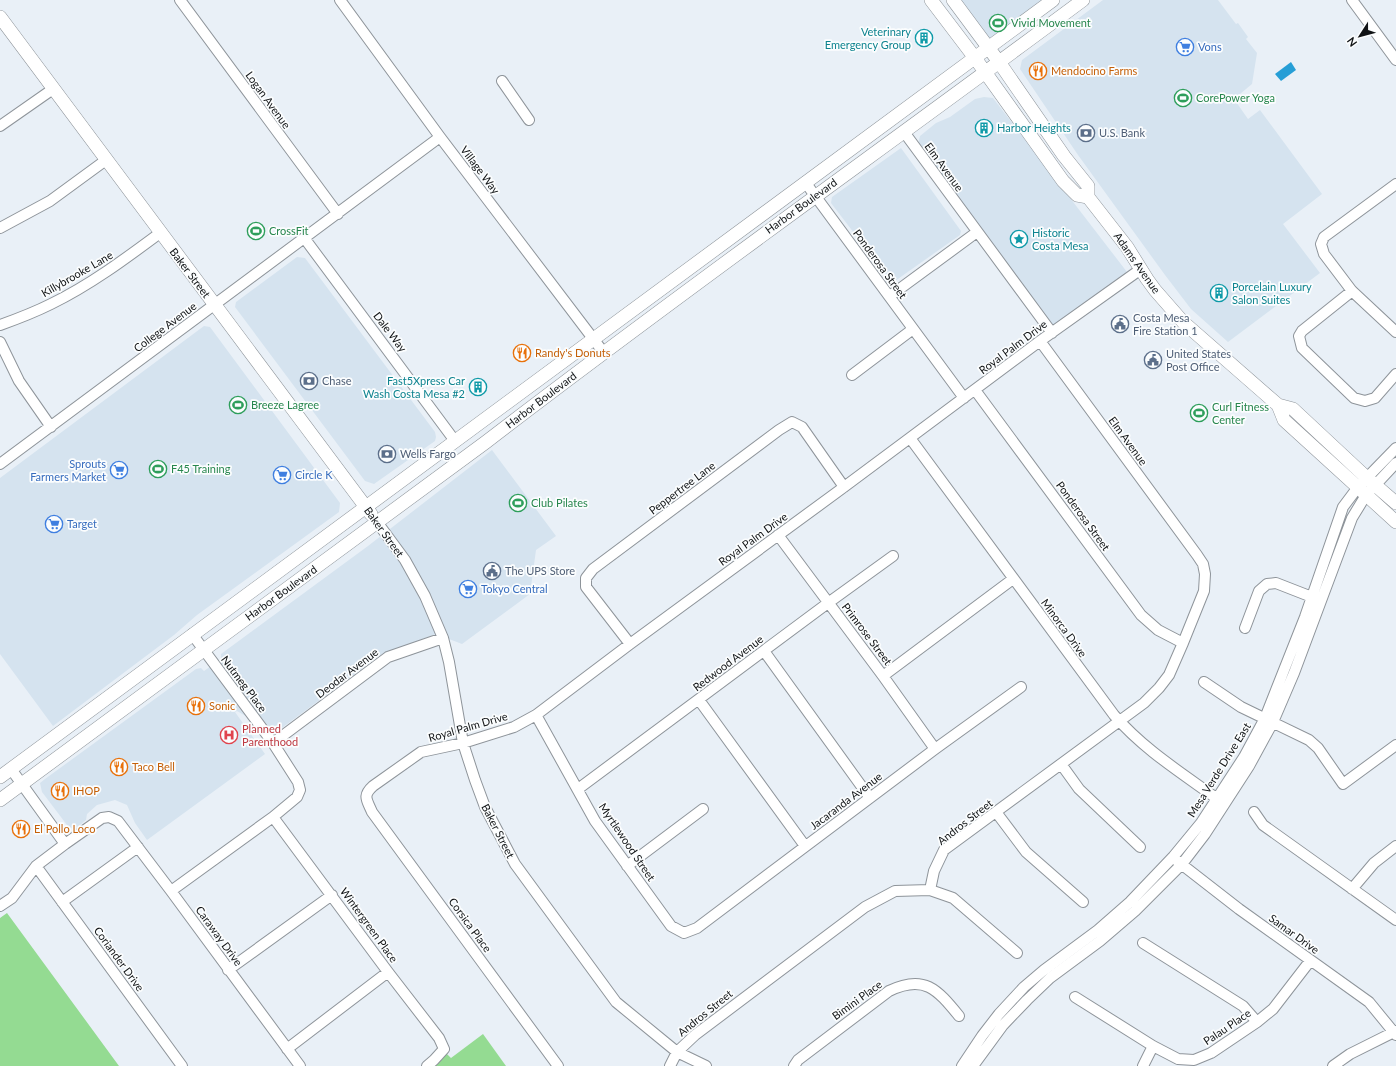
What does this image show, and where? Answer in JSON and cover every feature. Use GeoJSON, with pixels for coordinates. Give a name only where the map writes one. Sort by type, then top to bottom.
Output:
{"type":"FeatureCollection","features":[{"type":"Feature","properties":{"kind":"main road","name":"Adams Avenue"},"geometry":{"type":"LineString","coordinates":[[931,0],[1064,181],[1077,195],[1088,197]]}},
{"type":"Feature","properties":{"kind":"main road","name":"Adams Avenue"},"geometry":{"type":"LineString","coordinates":[[953,0],[999,62],[1064,156],[1088,186],[1088,197],[1118,234],[1155,290],[1183,322],[1278,405],[1284,420],[1366,486],[1396,504]]}},
{"type":"Feature","properties":{"kind":"main road","name":"Harbor Boulevard"},"geometry":{"type":"LineString","coordinates":[[0,777],[1053,0]]}},
{"type":"Feature","properties":{"kind":"main road","name":"Harbor Boulevard"},"geometry":{"type":"LineString","coordinates":[[0,800],[486,442],[815,196],[1083,0]]}},
{"type":"Feature","properties":{"kind":"main road","name":"Baker Street"},"geometry":{"type":"LineString","coordinates":[[0,17],[377,522]]}},
{"type":"Feature","properties":{"kind":"main road","name":"Adams Avenue"},"geometry":{"type":"LineString","coordinates":[[1366,486],[1396,522]]}},
{"type":"Feature","properties":{"kind":"street","name":"Logan Avenue"},"geometry":{"type":"LineString","coordinates":[[180,0],[338,214]]}},
{"type":"Feature","properties":{"kind":"street","name":"Village Way"},"geometry":{"type":"LineString","coordinates":[[340,0],[440,137],[604,353]]}},
{"type":"Feature","properties":{"kind":"street"},"geometry":{"type":"LineString","coordinates":[[1352,0],[1396,60]]}},
{"type":"Feature","properties":{"kind":"street"},"geometry":{"type":"LineString","coordinates":[[502,81],[529,120]]}},
{"type":"Feature","properties":{"kind":"street"},"geometry":{"type":"LineString","coordinates":[[0,126],[53,89]]}},
{"type":"Feature","properties":{"kind":"street","name":"Elm Avenue"},"geometry":{"type":"LineString","coordinates":[[904,132],[1052,333]]}},
{"type":"Feature","properties":{"kind":"street","name":"College Avenue"},"geometry":{"type":"LineString","coordinates":[[0,464],[214,304],[305,239],[440,137]]}},
{"type":"Feature","properties":{"kind":"street"},"geometry":{"type":"LineString","coordinates":[[0,228],[50,201],[106,160]]}},
{"type":"Feature","properties":{"kind":"street","name":"Ponderosa Street"},"geometry":{"type":"LineString","coordinates":[[805,182],[964,398]]}},
{"type":"Feature","properties":{"kind":"street"},"geometry":{"type":"LineString","coordinates":[[1396,184],[1324,237],[1321,244],[1324,254],[1352,291],[1396,332]]}},
{"type":"Feature","properties":{"kind":"street"},"geometry":{"type":"LineString","coordinates":[[890,296],[977,232]]}},
{"type":"Feature","properties":{"kind":"street","name":"Killybrooke Lane"},"geometry":{"type":"LineString","coordinates":[[0,325],[52,303],[79,288],[120,263],[160,233]]}},
{"type":"Feature","properties":{"kind":"street","name":"Dale Way"},"geometry":{"type":"LineString","coordinates":[[305,239],[456,441]]}},
{"type":"Feature","properties":{"kind":"street","name":"Royal Palm Drive"},"geometry":{"type":"LineString","coordinates":[[366,797],[367,791],[373,786],[421,752],[463,743],[514,727],[536,715],[1040,341],[1141,269]]}},
{"type":"Feature","properties":{"kind":"street"},"geometry":{"type":"LineString","coordinates":[[1352,291],[1302,330],[1299,336],[1302,348],[1354,398],[1365,401],[1374,398],[1396,374]]}},
{"type":"Feature","properties":{"kind":"street"},"geometry":{"type":"LineString","coordinates":[[852,375],[913,329]]}},
{"type":"Feature","properties":{"kind":"street","name":"Elm Avenue"},"geometry":{"type":"LineString","coordinates":[[1040,341],[1197,555]]}},
{"type":"Feature","properties":{"kind":"street"},"geometry":{"type":"LineString","coordinates":[[0,342],[19,380],[51,427]]}},
{"type":"Feature","properties":{"kind":"street","name":"Ponderosa Street"},"geometry":{"type":"LineString","coordinates":[[975,390],[1141,615],[1158,630],[1184,642]]}},
{"type":"Feature","properties":{"kind":"street","name":"Peppertree Lane"},"geometry":{"type":"LineString","coordinates":[[630,644],[586,587],[586,578],[593,569],[779,430],[792,422],[802,427],[844,487]]}},
{"type":"Feature","properties":{"kind":"street","name":"Minorca Drive"},"geometry":{"type":"LineString","coordinates":[[910,438],[1119,721],[1130,733],[1162,760],[1222,802]]}},
{"type":"Feature","properties":{"kind":"street","name":"Mesa Verde Drive East"},"geometry":{"type":"LineString","coordinates":[[1366,486],[1396,448]]}},
{"type":"Feature","properties":{"kind":"street","name":"Mesa Verde Drive East"},"geometry":{"type":"LineString","coordinates":[[973,1066],[1003,1025],[1027,1000],[1050,978],[1100,941],[1135,911],[1182,864],[1205,834],[1244,757],[1269,720],[1294,673],[1343,507],[1366,486],[1396,463]]}},
{"type":"Feature","properties":{"kind":"street","name":"Baker Street"},"geometry":{"type":"LineString","coordinates":[[377,522],[405,560],[425,596],[443,638],[450,662],[463,743],[485,807],[515,864],[616,1002],[677,1052],[706,1066]]}},
{"type":"Feature","properties":{"kind":"street","name":"Primrose Street"},"geometry":{"type":"LineString","coordinates":[[778,535],[883,676],[935,749]]}},
{"type":"Feature","properties":{"kind":"street","name":"Andros Street"},"geometry":{"type":"LineString","coordinates":[[677,1052],[695,1035],[865,908],[895,891],[930,890],[934,871],[944,850],[1149,698],[1169,675],[1184,642],[1205,585],[1204,569],[1197,555]]}},
{"type":"Feature","properties":{"kind":"street","name":"Redwood Avenue"},"geometry":{"type":"LineString","coordinates":[[578,788],[893,556]]}},
{"type":"Feature","properties":{"kind":"street"},"geometry":{"type":"LineString","coordinates":[[883,676],[1013,579]]}},
{"type":"Feature","properties":{"kind":"street"},"geometry":{"type":"LineString","coordinates":[[1245,628],[1259,591],[1267,584],[1276,582],[1317,599]]}},
{"type":"Feature","properties":{"kind":"street","name":"Nutmeg Place"},"geometry":{"type":"LineString","coordinates":[[192,634],[273,743],[298,782],[300,790],[297,797],[273,817]]}},
{"type":"Feature","properties":{"kind":"street","name":"Deodar Avenue"},"geometry":{"type":"LineString","coordinates":[[273,743],[388,657],[443,638]]}},
{"type":"Feature","properties":{"kind":"street"},"geometry":{"type":"LineString","coordinates":[[764,651],[870,798]]}},
{"type":"Feature","properties":{"kind":"street"},"geometry":{"type":"LineString","coordinates":[[1204,682],[1241,707],[1305,737],[1312,742],[1343,784],[1396,745]]}},
{"type":"Feature","properties":{"kind":"street","name":"Jacaranda Avenue"},"geometry":{"type":"LineString","coordinates":[[684,933],[697,928],[935,749],[1021,687]]}},
{"type":"Feature","properties":{"kind":"street"},"geometry":{"type":"LineString","coordinates":[[699,700],[805,846]]}},
{"type":"Feature","properties":{"kind":"street","name":"Myrtlewood Street"},"geometry":{"type":"LineString","coordinates":[[536,715],[595,821],[672,926],[684,933]]}},
{"type":"Feature","properties":{"kind":"street"},"geometry":{"type":"LineString","coordinates":[[1060,764],[1079,789],[1140,847]]}},
{"type":"Feature","properties":{"kind":"street"},"geometry":{"type":"LineString","coordinates":[[0,906],[12,898],[36,866],[65,844],[11,769]]}},
{"type":"Feature","properties":{"kind":"street","name":"Corsica Place"},"geometry":{"type":"LineString","coordinates":[[366,797],[372,812],[558,1066]]}},
{"type":"Feature","properties":{"kind":"street","name":"Mesa Verde Drive East"},"geometry":{"type":"LineString","coordinates":[[962,1066],[990,1025],[1024,987],[1044,970],[1098,930],[1130,902],[1173,857],[1201,823],[1222,802]]}},
{"type":"Feature","properties":{"kind":"street"},"geometry":{"type":"LineString","coordinates":[[627,866],[703,809]]}},
{"type":"Feature","properties":{"kind":"street"},"geometry":{"type":"LineString","coordinates":[[996,812],[1026,852],[1082,902]]}},
{"type":"Feature","properties":{"kind":"street"},"geometry":{"type":"LineString","coordinates":[[1254,812],[1263,825],[1396,920]]}},
{"type":"Feature","properties":{"kind":"street"},"geometry":{"type":"LineString","coordinates":[[171,891],[273,817]]}},
{"type":"Feature","properties":{"kind":"street","name":"Wintergreen Place"},"geometry":{"type":"LineString","coordinates":[[273,817],[439,1038],[444,1049],[427,1066]]}},
{"type":"Feature","properties":{"kind":"street","name":"Caraway Drive"},"geometry":{"type":"LineString","coordinates":[[65,844],[102,818],[109,818],[118,821],[300,1066]]}},
{"type":"Feature","properties":{"kind":"street"},"geometry":{"type":"LineString","coordinates":[[1352,889],[1374,862],[1396,846]]}},
{"type":"Feature","properties":{"kind":"street"},"geometry":{"type":"LineString","coordinates":[[62,902],[138,847]]}},
{"type":"Feature","properties":{"kind":"street","name":"Samar Drive"},"geometry":{"type":"LineString","coordinates":[[1173,857],[1239,909],[1369,1002],[1395,1032]]}},
{"type":"Feature","properties":{"kind":"street","name":"Coriander Drive"},"geometry":{"type":"LineString","coordinates":[[36,866],[182,1066]]}},
{"type":"Feature","properties":{"kind":"street"},"geometry":{"type":"LineString","coordinates":[[930,890],[953,898],[1017,953]]}},
{"type":"Feature","properties":{"kind":"street"},"geometry":{"type":"LineString","coordinates":[[228,970],[332,895]]}},
{"type":"Feature","properties":{"kind":"street"},"geometry":{"type":"LineString","coordinates":[[1143,943],[1243,1006],[1257,1022]]}},
{"type":"Feature","properties":{"kind":"street","name":"Palau Place"},"geometry":{"type":"LineString","coordinates":[[1075,997],[1153,1046],[1178,1059],[1194,1060],[1211,1053],[1257,1022],[1273,1009],[1310,961]]}},
{"type":"Feature","properties":{"kind":"street"},"geometry":{"type":"LineString","coordinates":[[287,1049],[388,972]]}},
{"type":"Feature","properties":{"kind":"street","name":"Bimini Place"},"geometry":{"type":"LineString","coordinates":[[794,1066],[798,1060],[889,991],[898,987],[908,984],[918,984],[935,990],[942,995],[959,1016]]}},
{"type":"Feature","properties":{"kind":"street"},"geometry":{"type":"LineString","coordinates":[[1333,1066],[1350,1054],[1395,1032]]}},
{"type":"Feature","properties":{"kind":"street"},"geometry":{"type":"LineString","coordinates":[[1143,1066],[1153,1046]]}},
{"type":"Feature","properties":{"kind":"street"},"geometry":{"type":"LineString","coordinates":[[670,1066],[677,1052]]}},
{"type":"Feature","properties":{"kind":"shaded area"},"geometry":{"type":"Polygon","coordinates":[[[958,0],[1044,0],[988,41],[958,0]]]}},
{"type":"Feature","properties":{"kind":"shaded area"},"geometry":{"type":"Polygon","coordinates":[[[1103,0],[1218,0],[1236,24],[1238,23],[1248,37],[1246,39],[1257,53],[1252,84],[1234,99],[1248,119],[1260,110],[1322,194],[1283,224],[1320,273],[1228,342],[1191,309],[1165,275],[1078,155],[1020,69],[1022,60],[1103,0]]]}},
{"type":"Feature","properties":{"kind":"shaded area"},"geometry":{"type":"Polygon","coordinates":[[[984,97],[993,98],[1127,272],[1053,326],[976,227],[918,144],[920,136],[936,123],[950,117],[975,99],[984,97]]]}},
{"type":"Feature","properties":{"kind":"shaded area"},"geometry":{"type":"Polygon","coordinates":[[[901,148],[961,231],[960,235],[895,281],[890,280],[831,203],[832,197],[901,148]]]}},
{"type":"Feature","properties":{"kind":"shaded area"},"geometry":{"type":"Polygon","coordinates":[[[297,257],[305,258],[435,432],[435,441],[374,484],[365,481],[235,307],[236,302],[297,257]]]}},
{"type":"Feature","properties":{"kind":"shaded area"},"geometry":{"type":"Polygon","coordinates":[[[204,326],[210,327],[340,503],[339,512],[197,615],[174,635],[53,726],[0,654],[0,478],[204,326]]]}},
{"type":"Feature","properties":{"kind":"shaded area"},"geometry":{"type":"Polygon","coordinates":[[[492,450],[556,536],[536,550],[530,594],[462,644],[436,634],[382,654],[275,733],[237,711],[235,712],[265,754],[147,840],[135,823],[127,805],[115,800],[97,805],[87,814],[86,820],[75,829],[67,825],[42,792],[40,783],[196,669],[201,668],[204,671],[221,659],[221,654],[368,546],[492,450]]]}},
{"type":"Feature","properties":{"kind":"green space"},"geometry":{"type":"Polygon","coordinates":[[[7,913],[119,1066],[0,1066],[0,918],[7,913]]]}},
{"type":"Feature","properties":{"kind":"green space"},"geometry":{"type":"Polygon","coordinates":[[[483,1034],[506,1066],[428,1066],[446,1053],[451,1058],[483,1034]]]}},
{"type":"Feature","properties":{"kind":"water"},"geometry":{"type":"Polygon","coordinates":[[[1291,62],[1296,70],[1281,81],[1275,74],[1291,62]]]}},
{"type":"Feature","properties":{"kind":"place","name":"Vivid Movement"},"geometry":{"type":"Point","coordinates":[998,23]}},
{"type":"Feature","properties":{"kind":"place","name":"Veterinary Emergency Group"},"geometry":{"type":"Point","coordinates":[924,38]}},
{"type":"Feature","properties":{"kind":"place","name":"Vons"},"geometry":{"type":"Point","coordinates":[1185,47]}},
{"type":"Feature","properties":{"kind":"place","name":"Mendocino Farms"},"geometry":{"type":"Point","coordinates":[1038,71]}},
{"type":"Feature","properties":{"kind":"place","name":"CorePower Yoga"},"geometry":{"type":"Point","coordinates":[1183,98]}},
{"type":"Feature","properties":{"kind":"place","name":"Harbor Heights"},"geometry":{"type":"Point","coordinates":[984,128]}},
{"type":"Feature","properties":{"kind":"place","name":"U.S. Bank"},"geometry":{"type":"Point","coordinates":[1086,133]}},
{"type":"Feature","properties":{"kind":"place","name":"CrossFit"},"geometry":{"type":"Point","coordinates":[256,231]}},
{"type":"Feature","properties":{"kind":"place","name":"Historic Costa Mesa"},"geometry":{"type":"Point","coordinates":[1019,239]}},
{"type":"Feature","properties":{"kind":"place","name":"Porcelain Luxury Salon Suites"},"geometry":{"type":"Point","coordinates":[1219,293]}},
{"type":"Feature","properties":{"kind":"place","name":"Costa Mesa Fire Station 1"},"geometry":{"type":"Point","coordinates":[1120,324]}},
{"type":"Feature","properties":{"kind":"place","name":"Randy's Donuts"},"geometry":{"type":"Point","coordinates":[522,353]}},
{"type":"Feature","properties":{"kind":"place","name":"United States Post Office"},"geometry":{"type":"Point","coordinates":[1153,360]}},
{"type":"Feature","properties":{"kind":"place","name":"Chase"},"geometry":{"type":"Point","coordinates":[309,381]}},
{"type":"Feature","properties":{"kind":"place","name":"Fast5Xpress Car Wash Costa Mesa #2"},"geometry":{"type":"Point","coordinates":[478,387]}},
{"type":"Feature","properties":{"kind":"place","name":"Breeze Lagree"},"geometry":{"type":"Point","coordinates":[238,405]}},
{"type":"Feature","properties":{"kind":"place","name":"Curl Fitness Center"},"geometry":{"type":"Point","coordinates":[1199,413]}},
{"type":"Feature","properties":{"kind":"place","name":"Wells Fargo"},"geometry":{"type":"Point","coordinates":[387,454]}},
{"type":"Feature","properties":{"kind":"place","name":"F45 Training"},"geometry":{"type":"Point","coordinates":[158,469]}},
{"type":"Feature","properties":{"kind":"place","name":"Sprouts Farmers Market"},"geometry":{"type":"Point","coordinates":[119,470]}},
{"type":"Feature","properties":{"kind":"place","name":"Circle K"},"geometry":{"type":"Point","coordinates":[282,475]}},
{"type":"Feature","properties":{"kind":"place","name":"Club Pilates"},"geometry":{"type":"Point","coordinates":[518,503]}},
{"type":"Feature","properties":{"kind":"place","name":"Target"},"geometry":{"type":"Point","coordinates":[54,524]}},
{"type":"Feature","properties":{"kind":"place","name":"The UPS Store"},"geometry":{"type":"Point","coordinates":[492,571]}},
{"type":"Feature","properties":{"kind":"place","name":"Tokyo Central"},"geometry":{"type":"Point","coordinates":[468,589]}},
{"type":"Feature","properties":{"kind":"place","name":"Sonic"},"geometry":{"type":"Point","coordinates":[196,706]}},
{"type":"Feature","properties":{"kind":"place","name":"Planned Parenthood"},"geometry":{"type":"Point","coordinates":[229,735]}},
{"type":"Feature","properties":{"kind":"place","name":"Taco Bell"},"geometry":{"type":"Point","coordinates":[119,767]}},
{"type":"Feature","properties":{"kind":"place","name":"IHOP"},"geometry":{"type":"Point","coordinates":[60,791]}},
{"type":"Feature","properties":{"kind":"place","name":"El Pollo Loco"},"geometry":{"type":"Point","coordinates":[21,829]}}]}
